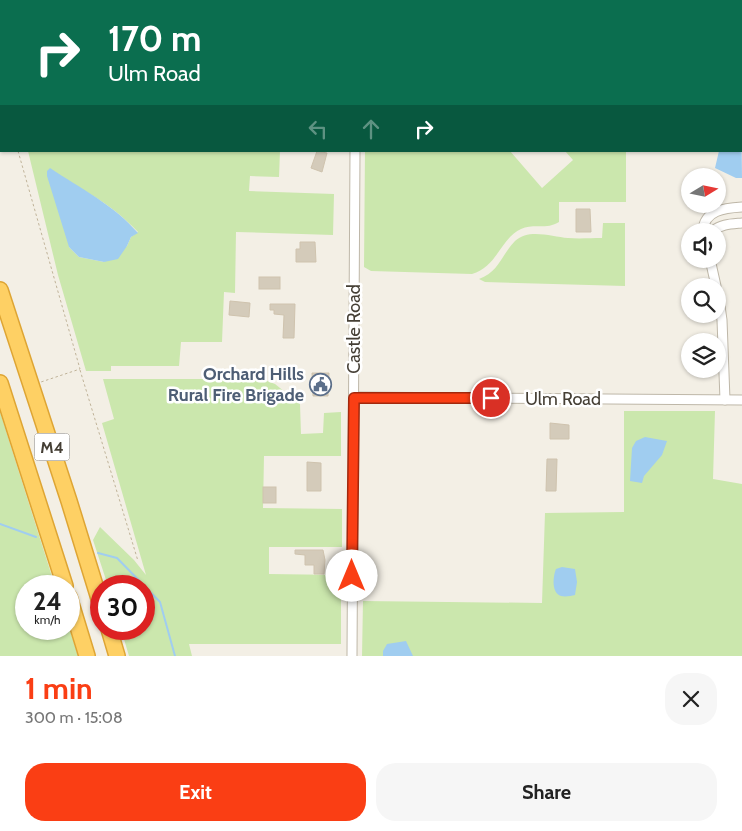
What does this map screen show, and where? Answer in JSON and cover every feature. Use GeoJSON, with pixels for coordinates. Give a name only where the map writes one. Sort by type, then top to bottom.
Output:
{"type":"FeatureCollection","features":[{"type":"Feature","properties":{"kind":"highway","name":"M4"},"geometry":{"type":"LineString","coordinates":[[0,290],[91,575]]}},
{"type":"Feature","properties":{"kind":"highway","name":"M4"},"geometry":{"type":"LineString","coordinates":[[0,383],[62,575]]}},
{"type":"Feature","properties":{"kind":"highway"},"geometry":{"type":"LineString","coordinates":[[80,633],[87,656]]}},
{"type":"Feature","properties":{"kind":"highway"},"geometry":{"type":"LineString","coordinates":[[112,640],[117,656]]}},
{"type":"Feature","properties":{"kind":"street","name":"Castle Road"},"geometry":{"type":"LineString","coordinates":[[352,656],[355,152]]}},
{"type":"Feature","properties":{"kind":"street"},"geometry":{"type":"LineString","coordinates":[[705,223],[711,214],[719,210],[742,207]]}},
{"type":"Feature","properties":{"kind":"street"},"geometry":{"type":"LineString","coordinates":[[726,225],[742,224]]}},
{"type":"Feature","properties":{"kind":"street"},"geometry":{"type":"LineString","coordinates":[[722,323],[725,400]]}},
{"type":"Feature","properties":{"kind":"street","name":"Ulm Road"},"geometry":{"type":"LineString","coordinates":[[354,398],[742,400]]}},
{"type":"Feature","properties":{"kind":"path"},"geometry":{"type":"LineString","coordinates":[[18,152],[80,370],[138,561]]}},
{"type":"Feature","properties":{"kind":"path"},"geometry":{"type":"LineString","coordinates":[[31,385],[80,370]]}},
{"type":"Feature","properties":{"kind":"green space"},"geometry":{"type":"Polygon","coordinates":[[[28,152],[280,152],[279,177],[250,176],[249,191],[334,194],[333,235],[236,232],[235,293],[224,292],[222,342],[181,342],[179,366],[111,366],[111,371],[86,371],[58,275],[28,152]],[[81,189],[69,247],[79,257],[104,262],[127,246],[131,237],[138,232],[104,203],[81,189]]]}},
{"type":"Feature","properties":{"kind":"green space"},"geometry":{"type":"Polygon","coordinates":[[[365,152],[511,152],[542,188],[573,160],[566,152],[626,152],[626,202],[559,202],[559,222],[550,226],[530,226],[514,233],[488,265],[472,274],[371,271],[364,267],[365,152]]]}},
{"type":"Feature","properties":{"kind":"green space"},"geometry":{"type":"Polygon","coordinates":[[[603,223],[625,223],[625,286],[485,282],[479,279],[492,272],[510,246],[521,237],[541,234],[572,238],[602,238],[603,223]]]}},
{"type":"Feature","properties":{"kind":"green space"},"geometry":{"type":"Polygon","coordinates":[[[103,379],[262,379],[275,384],[300,404],[301,434],[323,433],[324,413],[341,412],[341,456],[264,456],[263,508],[342,509],[342,547],[269,547],[269,574],[341,575],[341,644],[189,644],[192,656],[129,656],[124,640],[155,640],[155,575],[146,575],[102,423],[114,419],[103,379]]]}},
{"type":"Feature","properties":{"kind":"green space"},"geometry":{"type":"Polygon","coordinates":[[[624,411],[715,411],[713,479],[742,484],[742,656],[362,656],[363,601],[542,603],[545,513],[624,512],[624,411]]]}},
{"type":"Feature","properties":{"kind":"green space"},"geometry":{"type":"Polygon","coordinates":[[[0,412],[52,575],[15,575],[15,640],[73,640],[78,656],[0,656],[0,412]]]}},
{"type":"Feature","properties":{"kind":"green space"},"geometry":{"type":"Polygon","coordinates":[[[100,527],[134,560],[146,575],[104,575],[93,540],[100,527]]]}},
{"type":"Feature","properties":{"kind":"water"},"geometry":{"type":"Polygon","coordinates":[[[719,152],[742,152],[742,178],[736,178],[726,173],[726,168],[715,168],[719,152]]]}},
{"type":"Feature","properties":{"kind":"water"},"geometry":{"type":"Polygon","coordinates":[[[50,168],[108,205],[138,233],[131,237],[118,259],[104,262],[79,257],[69,247],[47,176],[47,171],[50,168]]]}},
{"type":"Feature","properties":{"kind":"water"},"geometry":{"type":"Polygon","coordinates":[[[645,437],[667,441],[662,455],[644,476],[642,483],[630,481],[632,448],[636,441],[645,437]]]}},
{"type":"Feature","properties":{"kind":"water"},"geometry":{"type":"Polygon","coordinates":[[[562,567],[575,569],[577,582],[575,595],[561,596],[554,588],[556,569],[562,567]]]}},
{"type":"Feature","properties":{"kind":"water"},"geometry":{"type":"Polygon","coordinates":[[[406,641],[413,656],[383,656],[383,651],[387,644],[406,641]]]}},
{"type":"Feature","properties":{"kind":"building"},"geometry":{"type":"Polygon","coordinates":[[[317,152],[327,153],[322,172],[311,168],[317,152]]]}},
{"type":"Feature","properties":{"kind":"building"},"geometry":{"type":"Polygon","coordinates":[[[576,209],[590,209],[591,232],[576,232],[576,209]]]}},
{"type":"Feature","properties":{"kind":"building"},"geometry":{"type":"Polygon","coordinates":[[[300,242],[315,242],[316,262],[296,262],[296,249],[300,249],[300,242]]]}},
{"type":"Feature","properties":{"kind":"building"},"geometry":{"type":"Polygon","coordinates":[[[259,277],[280,277],[280,289],[259,289],[259,277]]]}},
{"type":"Feature","properties":{"kind":"building"},"geometry":{"type":"Polygon","coordinates":[[[230,301],[250,303],[249,317],[229,315],[230,301]]]}},
{"type":"Feature","properties":{"kind":"building"},"geometry":{"type":"Polygon","coordinates":[[[270,304],[295,304],[294,338],[283,338],[284,315],[274,314],[274,310],[270,310],[270,304]]]}},
{"type":"Feature","properties":{"kind":"building"},"geometry":{"type":"Polygon","coordinates":[[[312,373],[329,373],[328,396],[313,396],[312,373]]]}},
{"type":"Feature","properties":{"kind":"building"},"geometry":{"type":"Polygon","coordinates":[[[550,423],[569,425],[569,439],[550,439],[550,423]]]}},
{"type":"Feature","properties":{"kind":"building"},"geometry":{"type":"Polygon","coordinates":[[[547,459],[557,459],[556,491],[546,491],[547,459]]]}},
{"type":"Feature","properties":{"kind":"building"},"geometry":{"type":"Polygon","coordinates":[[[307,462],[321,463],[321,491],[307,491],[307,462]]]}},
{"type":"Feature","properties":{"kind":"building"},"geometry":{"type":"Polygon","coordinates":[[[263,487],[276,487],[276,503],[263,503],[263,487]]]}},
{"type":"Feature","properties":{"kind":"building"},"geometry":{"type":"Polygon","coordinates":[[[295,550],[323,550],[325,560],[324,574],[314,574],[314,565],[305,565],[305,555],[295,554],[295,550]]]}},
{"type":"Feature","properties":{"kind":"waterway"},"geometry":{"type":"LineString","coordinates":[[0,524],[36,537]]}},
{"type":"Feature","properties":{"kind":"waterway"},"geometry":{"type":"LineString","coordinates":[[98,553],[117,558],[160,602],[175,656]]}},
{"type":"Feature","properties":{"kind":"place","name":"Orchard Hills Rural Fire Brigade"},"geometry":{"type":"Point","coordinates":[320,384]}},
{"type":"Feature","properties":{"kind":"route"},"geometry":{"type":"LineString","coordinates":[[352,576],[354,398],[491,398]]}}]}
